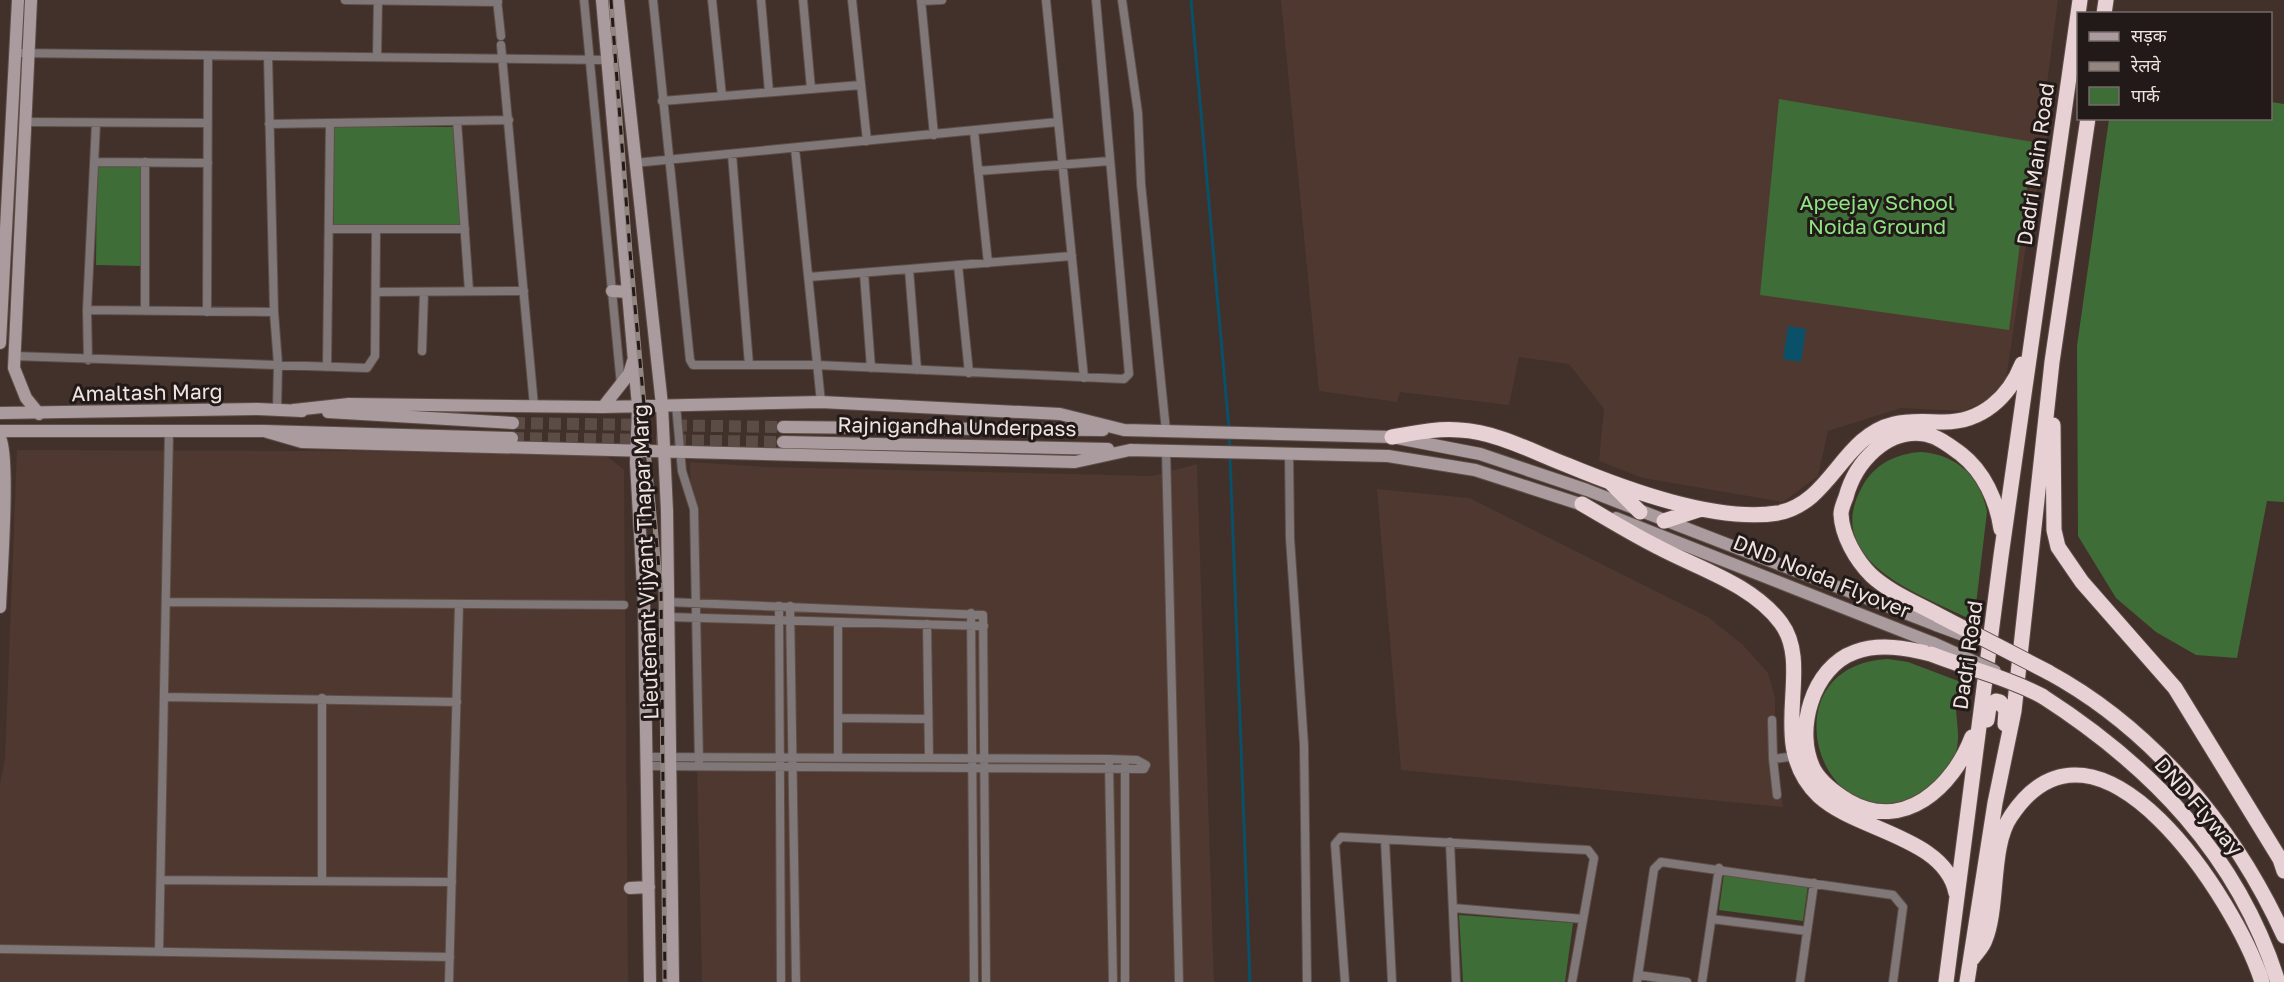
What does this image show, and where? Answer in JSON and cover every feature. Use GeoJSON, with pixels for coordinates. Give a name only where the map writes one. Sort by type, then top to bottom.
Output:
{"type":"FeatureCollection","features":[{"type":"Feature","properties":{"kind":"highway","name":"Dadri Main Road"},"geometry":{"type":"LineString","coordinates":[[2032,334],[2077,14]]}},
{"type":"Feature","properties":{"kind":"highway"},"geometry":{"type":"LineString","coordinates":[[1995,803],[2014,711],[2052,362],[2088,120]]}},
{"type":"Feature","properties":{"kind":"highway"},"geometry":{"type":"LineString","coordinates":[[1392,437],[1432,429],[1462,430],[1516,444],[1608,481],[1702,508],[1734,514],[1778,513],[1797,507],[1812,497],[1850,451],[1877,430],[1894,424],[1924,420],[1946,422],[1973,416],[1989,408],[2007,394],[2016,380],[2032,334]]}},
{"type":"Feature","properties":{"kind":"highway","name":"Dadri Road"},"geometry":{"type":"LineString","coordinates":[[1946,982],[2032,334]]}},
{"type":"Feature","properties":{"kind":"highway"},"geometry":{"type":"LineString","coordinates":[[2052,362],[2054,530],[2058,547],[2082,582],[2175,688],[2280,859],[2284,871]]}},
{"type":"Feature","properties":{"kind":"highway"},"geometry":{"type":"LineString","coordinates":[[1937,620],[1871,575],[1850,549],[1841,514],[1857,469],[1870,454],[1888,441],[1904,436],[1924,434],[1943,441],[1968,460],[1988,486],[1998,512],[2001,556]]}},
{"type":"Feature","properties":{"kind":"highway"},"geometry":{"type":"LineString","coordinates":[[1608,481],[1640,512]]}},
{"type":"Feature","properties":{"kind":"highway"},"geometry":{"type":"LineString","coordinates":[[1582,504],[1749,594],[1782,625],[1790,642],[1794,685],[1790,711],[1796,756],[1804,779],[1838,811],[1909,842],[1937,861],[1953,878],[1957,898]]}},
{"type":"Feature","properties":{"kind":"highway"},"geometry":{"type":"LineString","coordinates":[[1664,521],[1702,508]]}},
{"type":"Feature","properties":{"kind":"highway","name":"DND Flyway"},"geometry":{"type":"LineString","coordinates":[[1937,620],[2048,672],[2110,712],[2146,743],[2205,806],[2241,856],[2271,907],[2284,936]]}},
{"type":"Feature","properties":{"kind":"highway"},"geometry":{"type":"LineString","coordinates":[[1932,648],[1899,646],[1854,652],[1824,676],[1812,698],[1806,718],[1814,770],[1832,791],[1856,805],[1876,810],[1915,805],[1930,797],[1947,782],[1967,751],[1980,718]]}},
{"type":"Feature","properties":{"kind":"highway","name":"DND Flyway"},"geometry":{"type":"LineString","coordinates":[[1932,648],[1966,668],[2012,680],[2042,696],[2075,717],[2132,762],[2167,795],[2228,870],[2247,904],[2278,982]]}},
{"type":"Feature","properties":{"kind":"highway"},"geometry":{"type":"LineString","coordinates":[[1966,982],[1995,803],[2006,717],[2004,705],[1996,701],[1988,712],[1982,756],[1969,802]]}},
{"type":"Feature","properties":{"kind":"highway"},"geometry":{"type":"LineString","coordinates":[[1970,962],[1985,940],[2001,844],[2009,819],[2028,793],[2044,781],[2084,775],[2112,783],[2168,828],[2220,896],[2262,982]]}},
{"type":"Feature","properties":{"kind":"main road"},"geometry":{"type":"LineString","coordinates":[[18,0],[24,122],[10,187],[14,356],[17,381],[39,414]]}},
{"type":"Feature","properties":{"kind":"main road"},"geometry":{"type":"LineString","coordinates":[[0,343],[10,187],[22,54],[30,0]]}},
{"type":"Feature","properties":{"kind":"main road","name":"Lieutenant Vijyant Thapar Marg"},"geometry":{"type":"LineString","coordinates":[[602,0],[638,406],[636,451],[645,605],[650,982]]}},
{"type":"Feature","properties":{"kind":"main road","name":"Lieutenant Vijyant Thapar Marg"},"geometry":{"type":"LineString","coordinates":[[618,0],[662,405],[668,602],[673,982]]}},
{"type":"Feature","properties":{"kind":"main road"},"geometry":{"type":"LineString","coordinates":[[612,291],[628,292]]}},
{"type":"Feature","properties":{"kind":"main road"},"geometry":{"type":"LineString","coordinates":[[603,406],[629,374],[634,356]]}},
{"type":"Feature","properties":{"kind":"main road"},"geometry":{"type":"LineString","coordinates":[[294,410],[349,404],[638,406],[821,402],[1060,414],[1124,430]]}},
{"type":"Feature","properties":{"kind":"main road"},"geometry":{"type":"LineString","coordinates":[[294,410],[513,423]]}},
{"type":"Feature","properties":{"kind":"main road","name":"Amaltash Marg"},"geometry":{"type":"LineString","coordinates":[[0,413],[294,410]]}},
{"type":"Feature","properties":{"kind":"main road","name":"Rajnigandha Underpass"},"geometry":{"type":"LineString","coordinates":[[783,427],[1124,430]]}},
{"type":"Feature","properties":{"kind":"main road","name":"DND Noida Flyover"},"geometry":{"type":"LineString","coordinates":[[1124,430],[1392,437],[1480,454],[1587,490],[1664,521],[1937,620]]}},
{"type":"Feature","properties":{"kind":"main road","name":"Amaltash Marg"},"geometry":{"type":"LineString","coordinates":[[4,436],[169,431],[264,431]]}},
{"type":"Feature","properties":{"kind":"main road"},"geometry":{"type":"LineString","coordinates":[[264,431],[302,442],[1075,462],[1130,450]]}},
{"type":"Feature","properties":{"kind":"main road"},"geometry":{"type":"LineString","coordinates":[[264,431],[512,438]]}},
{"type":"Feature","properties":{"kind":"main road"},"geometry":{"type":"LineString","coordinates":[[0,607],[4,436]]}},
{"type":"Feature","properties":{"kind":"main road","name":"Rajnigandha Underpass"},"geometry":{"type":"LineString","coordinates":[[783,441],[1130,450]]}},
{"type":"Feature","properties":{"kind":"main road","name":"DND Noida Flyover"},"geometry":{"type":"LineString","coordinates":[[1130,450],[1388,456],[1430,461],[1474,470],[1582,504],[1932,648]]}},
{"type":"Feature","properties":{"kind":"main road"},"geometry":{"type":"LineString","coordinates":[[630,888],[649,887]]}},
{"type":"Feature","properties":{"kind":"street"},"geometry":{"type":"LineString","coordinates":[[345,0],[497,1],[534,406]]}},
{"type":"Feature","properties":{"kind":"street"},"geometry":{"type":"LineString","coordinates":[[377,57],[378,0]]}},
{"type":"Feature","properties":{"kind":"street"},"geometry":{"type":"LineString","coordinates":[[584,0],[621,385]]}},
{"type":"Feature","properties":{"kind":"street"},"geometry":{"type":"LineString","coordinates":[[653,0],[667,160],[690,360],[697,367],[818,365],[1124,379],[1129,374],[1096,0]]}},
{"type":"Feature","properties":{"kind":"street"},"geometry":{"type":"LineString","coordinates":[[712,0],[722,96]]}},
{"type":"Feature","properties":{"kind":"street"},"geometry":{"type":"LineString","coordinates":[[761,0],[769,92]]}},
{"type":"Feature","properties":{"kind":"street"},"geometry":{"type":"LineString","coordinates":[[803,0],[811,89]]}},
{"type":"Feature","properties":{"kind":"street"},"geometry":{"type":"LineString","coordinates":[[852,0],[867,141]]}},
{"type":"Feature","properties":{"kind":"street"},"geometry":{"type":"LineString","coordinates":[[934,135],[921,1],[942,0]]}},
{"type":"Feature","properties":{"kind":"street"},"geometry":{"type":"LineString","coordinates":[[1046,0],[1084,378]]}},
{"type":"Feature","properties":{"kind":"street"},"geometry":{"type":"LineString","coordinates":[[1122,0],[1138,113],[1142,184],[1171,431]]}},
{"type":"Feature","properties":{"kind":"street"},"geometry":{"type":"LineString","coordinates":[[22,54],[608,60]]}},
{"type":"Feature","properties":{"kind":"street"},"geometry":{"type":"LineString","coordinates":[[207,312],[208,56]]}},
{"type":"Feature","properties":{"kind":"street"},"geometry":{"type":"LineString","coordinates":[[268,56],[274,312],[278,364],[277,410]]}},
{"type":"Feature","properties":{"kind":"street"},"geometry":{"type":"LineString","coordinates":[[662,100],[861,85]]}},
{"type":"Feature","properties":{"kind":"street"},"geometry":{"type":"LineString","coordinates":[[269,124],[508,120]]}},
{"type":"Feature","properties":{"kind":"street"},"geometry":{"type":"LineString","coordinates":[[457,121],[469,291]]}},
{"type":"Feature","properties":{"kind":"street"},"geometry":{"type":"LineString","coordinates":[[24,122],[207,123]]}},
{"type":"Feature","properties":{"kind":"street"},"geometry":{"type":"LineString","coordinates":[[634,163],[1058,122]]}},
{"type":"Feature","properties":{"kind":"street"},"geometry":{"type":"LineString","coordinates":[[88,360],[87,310],[96,123]]}},
{"type":"Feature","properties":{"kind":"street"},"geometry":{"type":"LineString","coordinates":[[327,367],[330,123]]}},
{"type":"Feature","properties":{"kind":"street"},"geometry":{"type":"LineString","coordinates":[[974,131],[988,263]]}},
{"type":"Feature","properties":{"kind":"street"},"geometry":{"type":"LineString","coordinates":[[795,148],[821,402]]}},
{"type":"Feature","properties":{"kind":"street"},"geometry":{"type":"LineString","coordinates":[[732,154],[749,365]]}},
{"type":"Feature","properties":{"kind":"street"},"geometry":{"type":"LineString","coordinates":[[978,171],[1110,161]]}},
{"type":"Feature","properties":{"kind":"street"},"geometry":{"type":"LineString","coordinates":[[94,162],[208,163]]}},
{"type":"Feature","properties":{"kind":"street"},"geometry":{"type":"LineString","coordinates":[[145,162],[145,311]]}},
{"type":"Feature","properties":{"kind":"street"},"geometry":{"type":"LineString","coordinates":[[330,229],[465,229]]}},
{"type":"Feature","properties":{"kind":"street"},"geometry":{"type":"LineString","coordinates":[[14,356],[367,368],[374,361],[376,229]]}},
{"type":"Feature","properties":{"kind":"street"},"geometry":{"type":"LineString","coordinates":[[808,277],[1072,256]]}},
{"type":"Feature","properties":{"kind":"street"},"geometry":{"type":"LineString","coordinates":[[958,265],[969,373]]}},
{"type":"Feature","properties":{"kind":"street"},"geometry":{"type":"LineString","coordinates":[[909,269],[917,370]]}},
{"type":"Feature","properties":{"kind":"street"},"geometry":{"type":"LineString","coordinates":[[864,273],[871,368]]}},
{"type":"Feature","properties":{"kind":"street"},"geometry":{"type":"LineString","coordinates":[[376,292],[524,291]]}},
{"type":"Feature","properties":{"kind":"street"},"geometry":{"type":"LineString","coordinates":[[422,351],[424,292]]}},
{"type":"Feature","properties":{"kind":"street"},"geometry":{"type":"LineString","coordinates":[[87,310],[274,312]]}},
{"type":"Feature","properties":{"kind":"street"},"geometry":{"type":"LineString","coordinates":[[676,405],[685,487],[693,503],[698,603],[699,761]]}},
{"type":"Feature","properties":{"kind":"street"},"geometry":{"type":"LineString","coordinates":[[159,952],[169,431]]}},
{"type":"Feature","properties":{"kind":"street"},"geometry":{"type":"LineString","coordinates":[[1172,450],[1179,982]]}},
{"type":"Feature","properties":{"kind":"street"},"geometry":{"type":"LineString","coordinates":[[1285,453],[1304,745],[1307,982]]}},
{"type":"Feature","properties":{"kind":"street"},"geometry":{"type":"LineString","coordinates":[[166,602],[624,605]]}},
{"type":"Feature","properties":{"kind":"street"},"geometry":{"type":"LineString","coordinates":[[668,602],[983,615],[986,982]]}},
{"type":"Feature","properties":{"kind":"street"},"geometry":{"type":"LineString","coordinates":[[449,982],[459,604]]}},
{"type":"Feature","properties":{"kind":"street"},"geometry":{"type":"LineString","coordinates":[[779,606],[781,982]]}},
{"type":"Feature","properties":{"kind":"street"},"geometry":{"type":"LineString","coordinates":[[790,606],[796,982]]}},
{"type":"Feature","properties":{"kind":"street"},"geometry":{"type":"LineString","coordinates":[[970,613],[974,982]]}},
{"type":"Feature","properties":{"kind":"street"},"geometry":{"type":"LineString","coordinates":[[668,617],[984,626]]}},
{"type":"Feature","properties":{"kind":"street"},"geometry":{"type":"LineString","coordinates":[[838,621],[838,757]]}},
{"type":"Feature","properties":{"kind":"street"},"geometry":{"type":"LineString","coordinates":[[927,624],[929,758]]}},
{"type":"Feature","properties":{"kind":"street"},"geometry":{"type":"LineString","coordinates":[[164,697],[457,702]]}},
{"type":"Feature","properties":{"kind":"street"},"geometry":{"type":"LineString","coordinates":[[322,699],[322,881]]}},
{"type":"Feature","properties":{"kind":"street"},"geometry":{"type":"LineString","coordinates":[[838,718],[928,719]]}},
{"type":"Feature","properties":{"kind":"street"},"geometry":{"type":"LineString","coordinates":[[1772,720],[1777,795]]}},
{"type":"Feature","properties":{"kind":"street"},"geometry":{"type":"LineString","coordinates":[[1773,759],[1796,756]]}},
{"type":"Feature","properties":{"kind":"street"},"geometry":{"type":"LineString","coordinates":[[792,762],[838,757],[929,758],[972,763]]}},
{"type":"Feature","properties":{"kind":"street"},"geometry":{"type":"LineString","coordinates":[[647,761],[985,763],[1109,759],[1125,764]]}},
{"type":"Feature","properties":{"kind":"street"},"geometry":{"type":"LineString","coordinates":[[1109,759],[1113,982]]}},
{"type":"Feature","properties":{"kind":"street"},"geometry":{"type":"LineString","coordinates":[[985,763],[1109,769],[1125,764]]}},
{"type":"Feature","properties":{"kind":"street"},"geometry":{"type":"LineString","coordinates":[[1125,764],[1125,982]]}},
{"type":"Feature","properties":{"kind":"street"},"geometry":{"type":"LineString","coordinates":[[1345,982],[1335,844],[1341,837],[1588,850],[1594,858],[1572,982]]}},
{"type":"Feature","properties":{"kind":"street"},"geometry":{"type":"LineString","coordinates":[[1385,840],[1392,982]]}},
{"type":"Feature","properties":{"kind":"street"},"geometry":{"type":"LineString","coordinates":[[1450,842],[1456,982]]}},
{"type":"Feature","properties":{"kind":"street"},"geometry":{"type":"LineString","coordinates":[[780,856],[794,856]]}},
{"type":"Feature","properties":{"kind":"street"},"geometry":{"type":"LineString","coordinates":[[1687,982],[1638,978],[1656,865],[1661,862],[1719,868],[1893,895],[1903,907],[1893,982]]}},
{"type":"Feature","properties":{"kind":"street"},"geometry":{"type":"LineString","coordinates":[[1702,982],[1719,868]]}},
{"type":"Feature","properties":{"kind":"street"},"geometry":{"type":"LineString","coordinates":[[161,880],[452,882]]}},
{"type":"Feature","properties":{"kind":"street"},"geometry":{"type":"LineString","coordinates":[[1800,982],[1814,883]]}},
{"type":"Feature","properties":{"kind":"street"},"geometry":{"type":"LineString","coordinates":[[1453,908],[1582,919]]}},
{"type":"Feature","properties":{"kind":"street"},"geometry":{"type":"LineString","coordinates":[[1712,919],[1808,932]]}},
{"type":"Feature","properties":{"kind":"street"},"geometry":{"type":"LineString","coordinates":[[781,939],[796,938]]}},
{"type":"Feature","properties":{"kind":"street"},"geometry":{"type":"LineString","coordinates":[[0,949],[450,957]]}},
{"type":"Feature","properties":{"kind":"shaded area"},"geometry":{"type":"Polygon","coordinates":[[[1281,0],[2058,0],[2041,130],[2048,131],[2028,233],[2006,379],[1988,400],[1963,411],[1901,408],[1828,431],[1818,476],[1783,502],[1643,478],[1599,461],[1604,409],[1569,364],[1519,357],[1509,405],[1400,392],[1397,402],[1319,391],[1281,0]]]}},
{"type":"Feature","properties":{"kind":"shaded area"},"geometry":{"type":"Polygon","coordinates":[[[17,450],[602,452],[624,470],[628,982],[0,982],[0,784],[5,759],[17,450]]]}},
{"type":"Feature","properties":{"kind":"shaded area"},"geometry":{"type":"Polygon","coordinates":[[[690,462],[767,467],[1152,476],[1197,464],[1214,982],[702,982],[690,462]]]}},
{"type":"Feature","properties":{"kind":"shaded area"},"geometry":{"type":"Polygon","coordinates":[[[1377,489],[1469,498],[1708,617],[1743,645],[1768,673],[1775,697],[1775,742],[1783,807],[1401,770],[1377,489]]]}},
{"type":"Feature","properties":{"kind":"green space","name":"Apeejay School Noida Ground"},"geometry":{"type":"Polygon","coordinates":[[[1779,99],[2033,142],[2009,330],[1760,295],[1779,99]]]}},
{"type":"Feature","properties":{"kind":"green space"},"geometry":{"type":"Polygon","coordinates":[[[2272,102],[2284,104],[2284,502],[2267,501],[2237,658],[2196,655],[2156,632],[2116,598],[2078,536],[2077,346],[2109,120],[2272,120],[2272,102]]]}},
{"type":"Feature","properties":{"kind":"green space"},"geometry":{"type":"Polygon","coordinates":[[[334,127],[454,127],[461,225],[334,225],[334,127]]]}},
{"type":"Feature","properties":{"kind":"green space"},"geometry":{"type":"Polygon","coordinates":[[[97,167],[142,167],[141,266],[96,265],[97,167]]]}},
{"type":"Feature","properties":{"kind":"green space"},"geometry":{"type":"Polygon","coordinates":[[[1922,452],[1935,454],[1956,463],[1973,478],[1984,499],[1987,512],[1974,621],[1906,588],[1884,573],[1866,556],[1855,536],[1853,514],[1867,479],[1880,466],[1895,457],[1922,452]]]}},
{"type":"Feature","properties":{"kind":"green space"},"geometry":{"type":"Polygon","coordinates":[[[1888,659],[1908,662],[1961,682],[1956,706],[1957,746],[1954,758],[1947,770],[1933,785],[1916,796],[1882,804],[1853,796],[1832,775],[1819,748],[1817,718],[1827,690],[1850,669],[1888,659]]]}},
{"type":"Feature","properties":{"kind":"green space"},"geometry":{"type":"Polygon","coordinates":[[[1724,874],[1808,885],[1803,921],[1719,910],[1724,874]]]}},
{"type":"Feature","properties":{"kind":"green space"},"geometry":{"type":"Polygon","coordinates":[[[1459,915],[1573,923],[1565,982],[1463,982],[1459,915]]]}},
{"type":"Feature","properties":{"kind":"water"},"geometry":{"type":"Polygon","coordinates":[[[1788,326],[1806,329],[1801,362],[1783,359],[1788,326]]]}},
{"type":"Feature","properties":{"kind":"waterway"},"geometry":{"type":"LineString","coordinates":[[1191,0],[1229,429]]}},
{"type":"Feature","properties":{"kind":"waterway"},"geometry":{"type":"LineString","coordinates":[[1229,435],[1230,450]]}},
{"type":"Feature","properties":{"kind":"waterway"},"geometry":{"type":"LineString","coordinates":[[1230,456],[1250,982]]}},
{"type":"Feature","properties":{"kind":"tunnel"},"geometry":{"type":"LineString","coordinates":[[513,423],[783,427]]}},
{"type":"Feature","properties":{"kind":"tunnel"},"geometry":{"type":"LineString","coordinates":[[512,438],[783,442]]}},
{"type":"Feature","properties":{"kind":"railway"},"geometry":{"type":"LineString","coordinates":[[611,0],[630,252],[661,591],[665,982]]}}]}
